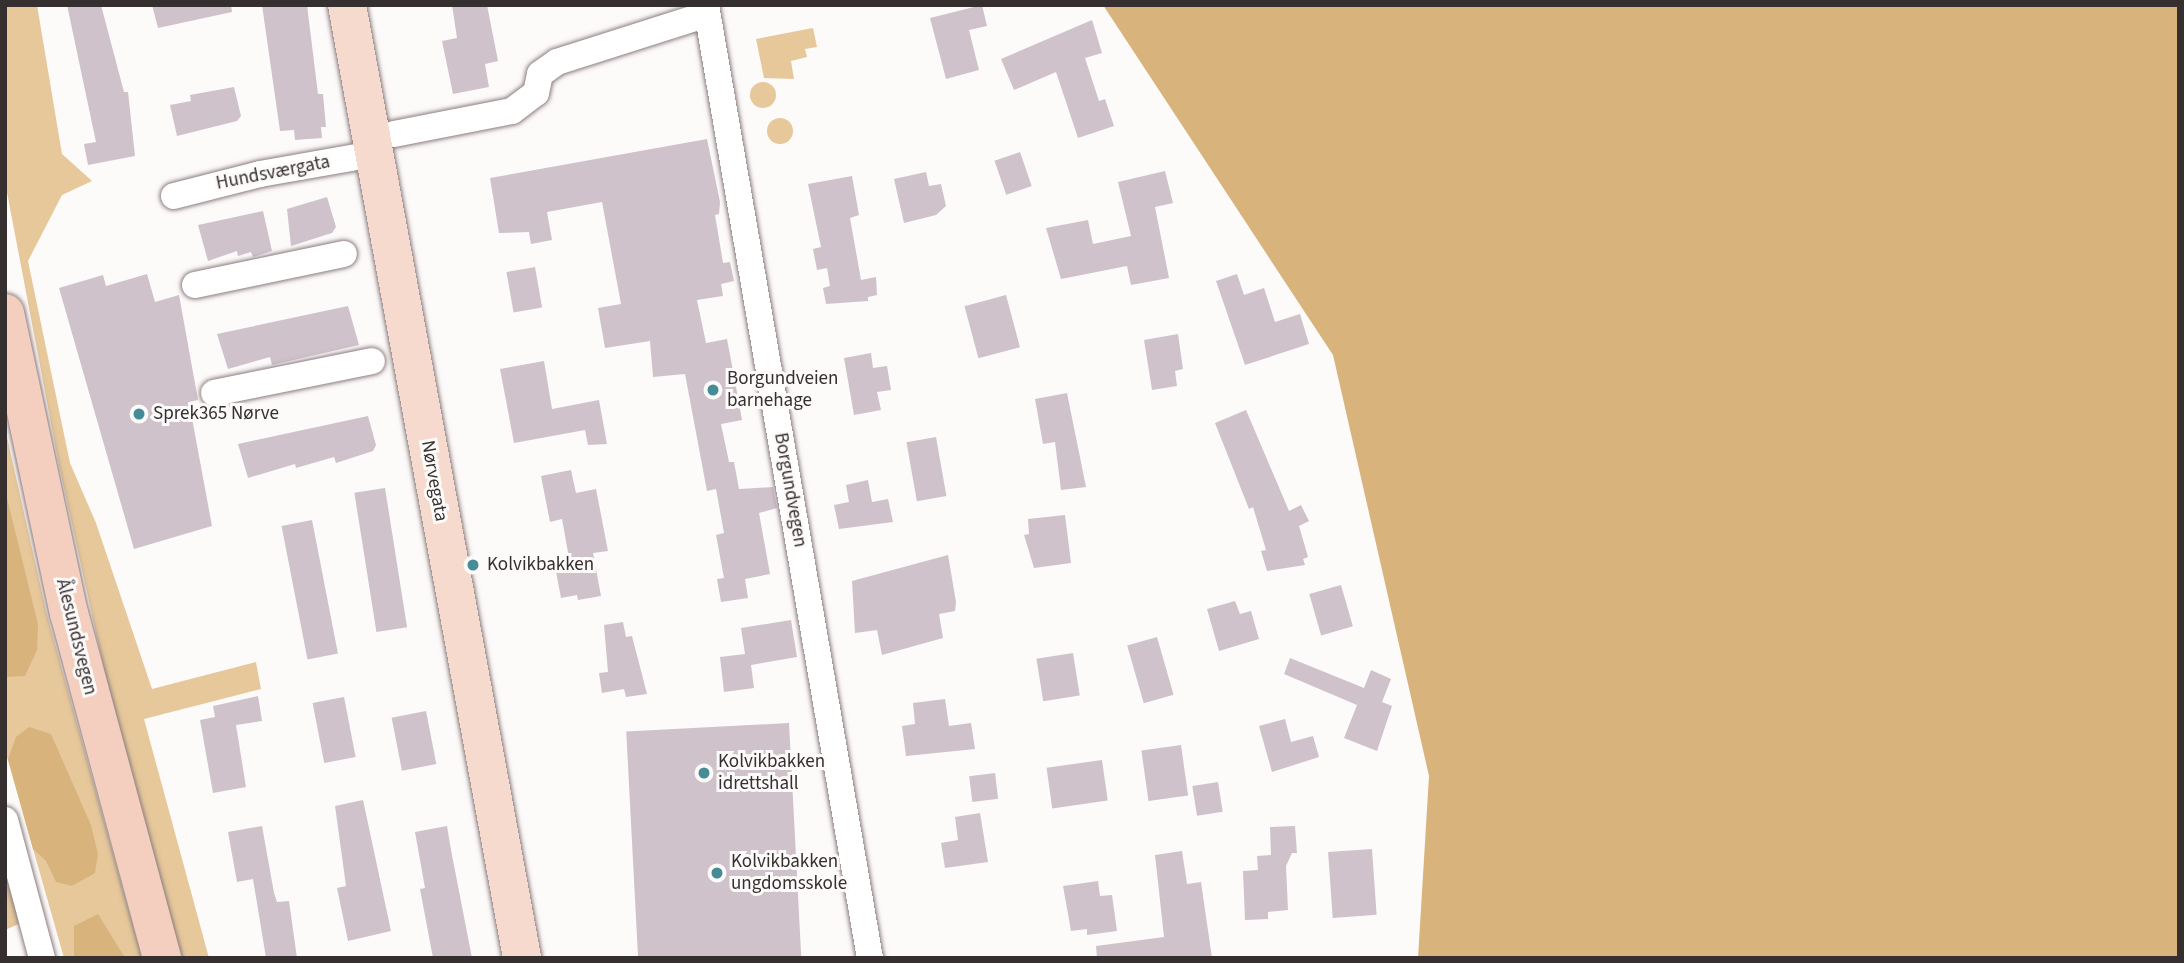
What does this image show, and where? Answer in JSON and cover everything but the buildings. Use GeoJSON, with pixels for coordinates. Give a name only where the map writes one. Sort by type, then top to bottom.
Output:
{"type":"FeatureCollection","features":[{"type":"Feature","properties":{"kind":"highway","name":"Ålesundsvegen"},"geometry":{"type":"LineString","coordinates":[[5,313],[69,613],[162,958]]}},
{"type":"Feature","properties":{"kind":"main road","name":"Nørvegata"},"geometry":{"type":"LineString","coordinates":[[347,5],[384,144],[522,958]]}},
{"type":"Feature","properties":{"kind":"street","name":"Hundsværgata"},"geometry":{"type":"LineString","coordinates":[[174,196],[512,111],[536,93],[540,74],[557,62],[706,10]]}},
{"type":"Feature","properties":{"kind":"street","name":"Borgundvegen"},"geometry":{"type":"LineString","coordinates":[[706,10],[868,946]]}},
{"type":"Feature","properties":{"kind":"street"},"geometry":{"type":"LineString","coordinates":[[195,285],[344,254]]}},
{"type":"Feature","properties":{"kind":"street"},"geometry":{"type":"LineString","coordinates":[[214,393],[372,361]]}},
{"type":"Feature","properties":{"kind":"street"},"geometry":{"type":"LineString","coordinates":[[5,820],[42,958]]}},
{"type":"Feature","properties":{"kind":"shaded area"},"geometry":{"type":"Polygon","coordinates":[[[5,5],[37,5],[62,154],[92,181],[62,195],[28,261],[70,463],[96,523],[152,689],[256,662],[261,689],[144,719],[209,958],[182,958],[118,733],[59,465],[5,182],[5,5]]]}},
{"type":"Feature","properties":{"kind":"shaded area"},"geometry":{"type":"Polygon","coordinates":[[[1103,5],[2179,5],[2179,958],[1418,958],[1429,776],[1333,355],[1103,5]]]}},
{"type":"Feature","properties":{"kind":"shaded area"},"geometry":{"type":"Polygon","coordinates":[[[813,28],[817,47],[805,49],[807,57],[791,61],[794,79],[764,78],[756,39],[813,28]]]}},
{"type":"Feature","properties":{"kind":"shaded area"},"geometry":{"type":"Polygon","coordinates":[[[763,82],[772,86],[776,95],[772,104],[763,108],[754,104],[750,95],[754,86],[763,82]]]}},
{"type":"Feature","properties":{"kind":"shaded area"},"geometry":{"type":"Polygon","coordinates":[[[780,118],[789,122],[793,131],[789,140],[780,144],[771,140],[767,131],[771,122],[780,118]]]}},
{"type":"Feature","properties":{"kind":"shaded area"},"geometry":{"type":"Polygon","coordinates":[[[5,428],[47,615],[142,958],[64,958],[5,750],[5,428]]]}},
{"type":"Feature","properties":{"kind":"shaded area"},"geometry":{"type":"Polygon","coordinates":[[[5,490],[38,624],[37,650],[25,676],[5,677],[5,490]]]}},
{"type":"Feature","properties":{"kind":"shaded area"},"geometry":{"type":"Polygon","coordinates":[[[29,727],[51,734],[91,825],[98,854],[95,873],[72,886],[56,882],[46,861],[33,849],[8,759],[16,737],[29,727]]]}},
{"type":"Feature","properties":{"kind":"shaded area"},"geometry":{"type":"Polygon","coordinates":[[[5,870],[21,923],[5,930],[5,870]]]}},
{"type":"Feature","properties":{"kind":"shaded area"},"geometry":{"type":"Polygon","coordinates":[[[98,914],[125,958],[74,958],[74,926],[98,914]]]}},
{"type":"Feature","properties":{"kind":"place","name":"Borgundveien barnehage"},"geometry":{"type":"Point","coordinates":[713,390]}},
{"type":"Feature","properties":{"kind":"place","name":"Sprek365 Nørve"},"geometry":{"type":"Point","coordinates":[139,414]}},
{"type":"Feature","properties":{"kind":"place","name":"Kolvikbakken"},"geometry":{"type":"Point","coordinates":[473,565]}},
{"type":"Feature","properties":{"kind":"place","name":"Kolvikbakken idrettshall"},"geometry":{"type":"Point","coordinates":[704,773]}},
{"type":"Feature","properties":{"kind":"place","name":"Kolvikbakken ungdomsskole"},"geometry":{"type":"Point","coordinates":[717,873]}}]}
